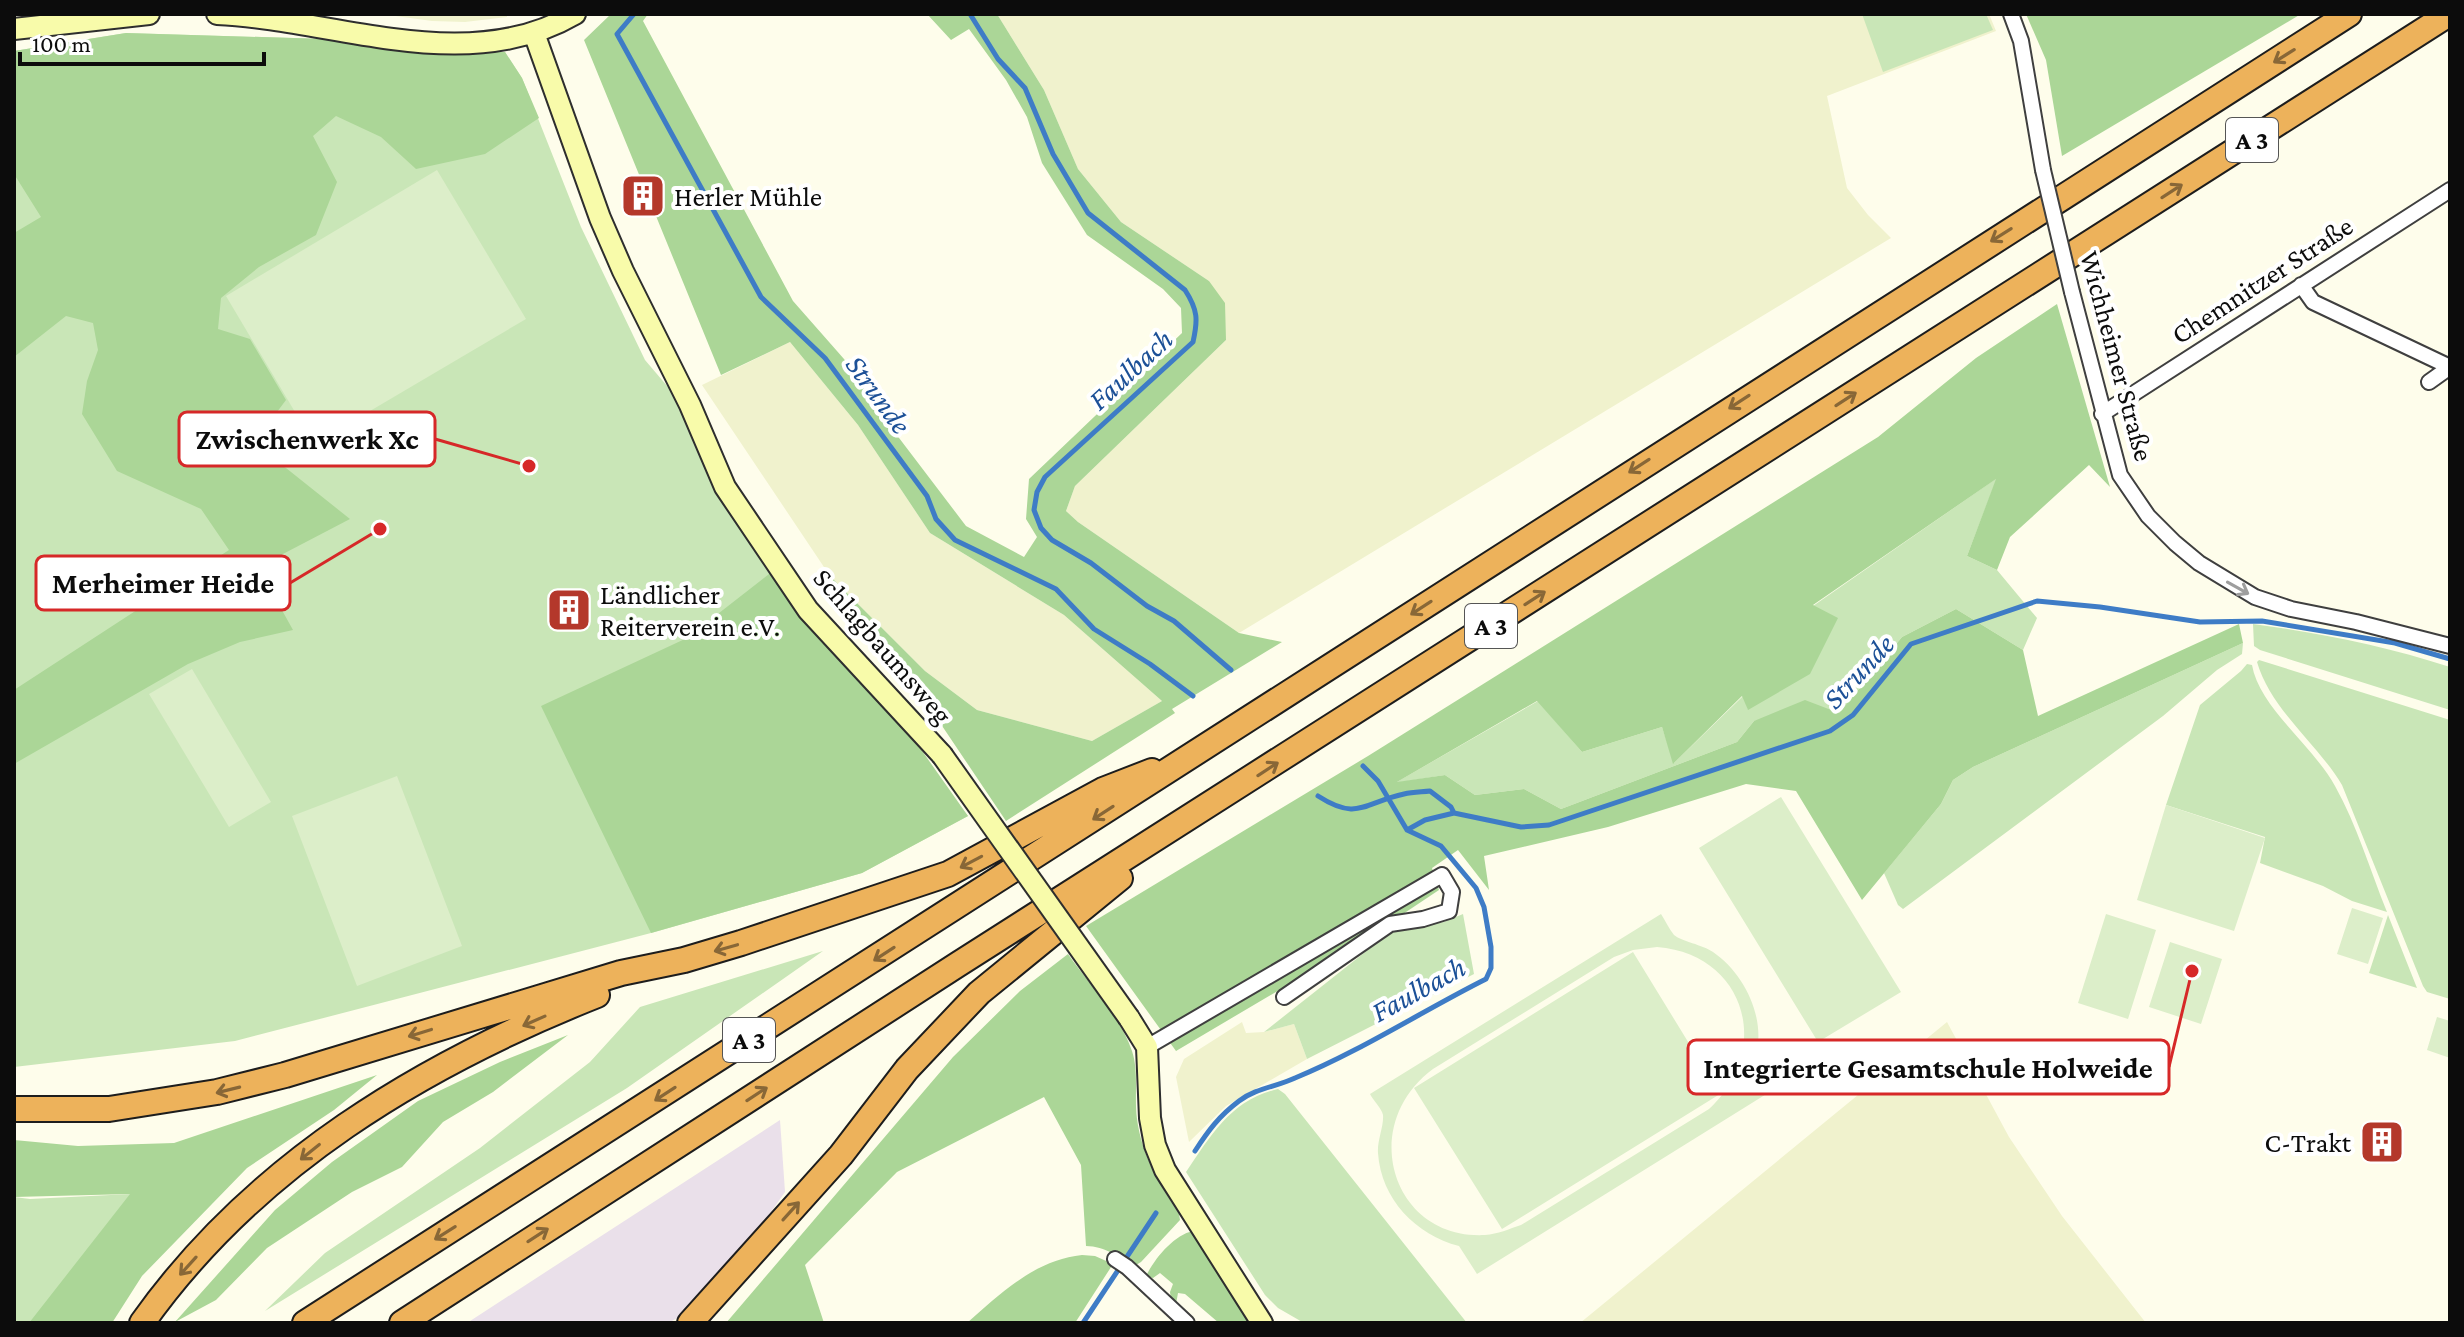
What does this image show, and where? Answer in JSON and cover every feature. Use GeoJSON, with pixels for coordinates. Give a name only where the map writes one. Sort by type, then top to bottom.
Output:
{"type":"FeatureCollection","features":[{"type":"Feature","properties":{"kind":"highway","name":"A 3"},"geometry":{"type":"LineString","coordinates":[[305,1323],[2349,14]]}},
{"type":"Feature","properties":{"kind":"highway","name":"A 3"},"geometry":{"type":"LineString","coordinates":[[402,1323],[957,965],[2449,14]]}},
{"type":"Feature","properties":{"kind":"highway"},"geometry":{"type":"LineString","coordinates":[[142,1323],[181,1273],[238,1213],[316,1146],[403,1087],[540,1018],[684,960],[948,874],[1103,790],[1192,756]]}},
{"type":"Feature","properties":{"kind":"highway"},"geometry":{"type":"LineString","coordinates":[[693,1321],[841,1155],[907,1069],[979,993],[1203,811]]}},
{"type":"Feature","properties":{"kind":"highway"},"geometry":{"type":"LineString","coordinates":[[14,1109],[109,1109],[217,1092],[285,1075],[621,973],[684,960]]}},
{"type":"Feature","properties":{"kind":"main road"},"geometry":{"type":"LineString","coordinates":[[14,29],[149,14]]}},
{"type":"Feature","properties":{"kind":"main road"},"geometry":{"type":"LineString","coordinates":[[217,14],[447,44],[489,43],[534,33],[575,14]]}},
{"type":"Feature","properties":{"kind":"main road","name":"Schlagbaumsweg"},"geometry":{"type":"LineString","coordinates":[[534,33],[600,218],[690,405],[725,487],[808,610],[942,755],[1129,1018],[1147,1047],[1150,1118],[1155,1145],[1165,1170],[1262,1323]]}},
{"type":"Feature","properties":{"kind":"street","name":"Wichheimer Straße"},"geometry":{"type":"LineString","coordinates":[[2011,14],[2021,41],[2043,170],[2102,414],[2120,475],[2148,516],[2199,563],[2255,597],[2291,609],[2450,646]]}},
{"type":"Feature","properties":{"kind":"street","name":"Chemnitzer Straße"},"geometry":{"type":"LineString","coordinates":[[2102,414],[2450,190]]}},
{"type":"Feature","properties":{"kind":"street"},"geometry":{"type":"LineString","coordinates":[[2301,285],[2313,302],[2450,367],[2429,382]]}},
{"type":"Feature","properties":{"kind":"street"},"geometry":{"type":"LineString","coordinates":[[1147,1047],[1442,875],[1452,892],[1449,911],[1390,924],[1284,997]]}},
{"type":"Feature","properties":{"kind":"street"},"geometry":{"type":"LineString","coordinates":[[1121,1263],[1187,1323]]}},
{"type":"Feature","properties":{"kind":"shaded area"},"geometry":{"type":"Polygon","coordinates":[[[780,1120],[785,1192],[757,1232],[683,1315],[668,1323],[467,1323],[780,1120]]]}},
{"type":"Feature","properties":{"kind":"green space"},"geometry":{"type":"Polygon","coordinates":[[[381,14],[507,14],[507,17],[465,22],[381,14]]]}},
{"type":"Feature","properties":{"kind":"green space"},"geometry":{"type":"Polygon","coordinates":[[[611,14],[648,14],[643,21],[793,301],[844,359],[966,526],[1024,557],[1037,537],[1026,519],[1029,479],[1182,333],[1181,308],[1163,289],[1087,235],[1042,163],[1027,117],[1006,80],[969,29],[951,40],[927,14],[997,14],[1044,90],[1078,169],[1121,222],[1209,281],[1225,303],[1226,340],[1075,486],[1066,511],[1239,633],[1282,642],[1172,709],[1175,713],[1006,821],[926,702],[881,657],[830,576],[925,671],[977,710],[1092,741],[1162,701],[1064,615],[930,533],[858,425],[790,342],[721,375],[584,40],[611,14]]]}},
{"type":"Feature","properties":{"kind":"green space"},"geometry":{"type":"Polygon","coordinates":[[[997,14],[1989,14],[1996,31],[1827,96],[1847,188],[1891,238],[1239,633],[1066,511],[1075,486],[1226,340],[1209,281],[1121,222],[1078,169],[1044,90],[997,14]]]}},
{"type":"Feature","properties":{"kind":"green space"},"geometry":{"type":"Polygon","coordinates":[[[1862,14],[1986,14],[1993,30],[1883,72],[1862,14]]]}},
{"type":"Feature","properties":{"kind":"green space"},"geometry":{"type":"Polygon","coordinates":[[[2026,14],[2301,14],[2062,156],[2046,60],[2026,14]]]}},
{"type":"Feature","properties":{"kind":"green space"},"geometry":{"type":"Polygon","coordinates":[[[126,33],[325,39],[415,53],[505,52],[522,78],[581,227],[645,360],[685,407],[798,613],[968,816],[862,873],[651,933],[235,1041],[14,1067],[14,51],[126,33]]]}},
{"type":"Feature","properties":{"kind":"green space"},"geometry":{"type":"Polygon","coordinates":[[[126,33],[325,39],[415,53],[505,52],[522,78],[539,118],[485,154],[416,169],[381,137],[336,116],[313,136],[337,182],[316,235],[259,267],[221,298],[218,329],[250,339],[286,400],[249,449],[286,468],[350,519],[258,567],[293,630],[240,642],[188,664],[14,764],[14,690],[229,550],[201,509],[117,471],[82,414],[87,381],[98,350],[93,323],[66,316],[14,357],[14,233],[41,217],[14,174],[14,51],[126,33]]]}},
{"type":"Feature","properties":{"kind":"green space"},"geometry":{"type":"Polygon","coordinates":[[[437,170],[526,319],[314,444],[226,296],[437,170]]]}},
{"type":"Feature","properties":{"kind":"green space"},"geometry":{"type":"Polygon","coordinates":[[[2057,304],[2110,487],[2089,465],[2010,537],[1997,570],[1967,556],[1996,479],[1813,605],[1838,618],[1810,674],[1748,710],[1742,696],[1673,764],[1662,727],[1582,752],[1537,701],[1397,782],[1445,775],[1475,795],[1524,789],[1561,809],[1737,742],[1754,721],[1805,700],[1839,713],[1902,637],[1956,609],[2023,650],[2038,716],[2239,624],[2243,643],[1973,767],[1953,780],[1941,804],[1862,900],[1796,791],[1746,784],[1608,827],[1484,856],[1489,890],[1458,850],[1432,868],[1439,890],[1367,938],[1176,1051],[1086,926],[1368,756],[1878,437],[1976,358],[2057,304]]]}},
{"type":"Feature","properties":{"kind":"green space"},"geometry":{"type":"Polygon","coordinates":[[[790,342],[858,425],[930,533],[1064,615],[1162,701],[1092,741],[977,710],[925,671],[830,576],[702,385],[790,342]]]}},
{"type":"Feature","properties":{"kind":"green space"},"geometry":{"type":"Polygon","coordinates":[[[1997,478],[1967,556],[1997,570],[2037,618],[2023,650],[1956,609],[1902,637],[1839,713],[1754,721],[1737,742],[1561,809],[1524,789],[1475,795],[1445,775],[1395,783],[1538,701],[1582,752],[1662,727],[1674,763],[1743,696],[1748,709],[1813,606],[1997,478]]]}},
{"type":"Feature","properties":{"kind":"green space"},"geometry":{"type":"Polygon","coordinates":[[[773,571],[798,613],[835,656],[896,714],[968,816],[862,873],[651,933],[541,706],[687,638],[773,571]]]}},
{"type":"Feature","properties":{"kind":"green space"},"geometry":{"type":"Polygon","coordinates":[[[2253,624],[2352,641],[2450,667],[2450,710],[2260,650],[2254,646],[2253,624]]]}},
{"type":"Feature","properties":{"kind":"green space"},"geometry":{"type":"Polygon","coordinates":[[[2243,643],[2242,654],[2217,670],[2163,716],[1903,909],[1898,905],[1884,873],[1941,804],[1953,780],[1973,767],[2243,643]]]}},
{"type":"Feature","properties":{"kind":"green space"},"geometry":{"type":"Polygon","coordinates":[[[2259,660],[2450,720],[2450,999],[2427,992],[2423,986],[2342,785],[2273,696],[2257,662],[2259,660]]]}},
{"type":"Feature","properties":{"kind":"green space"},"geometry":{"type":"Polygon","coordinates":[[[2247,664],[2252,665],[2265,696],[2335,786],[2357,832],[2387,912],[2260,863],[2265,837],[2166,805],[2200,705],[2247,664]]]}},
{"type":"Feature","properties":{"kind":"green space"},"geometry":{"type":"Polygon","coordinates":[[[192,669],[271,802],[229,827],[149,694],[192,669]]]}},
{"type":"Feature","properties":{"kind":"green space"},"geometry":{"type":"Polygon","coordinates":[[[397,776],[462,946],[357,986],[292,816],[397,776]]]}},
{"type":"Feature","properties":{"kind":"green space"},"geometry":{"type":"Polygon","coordinates":[[[1781,797],[1901,992],[1818,1042],[1699,848],[1781,797]]]}},
{"type":"Feature","properties":{"kind":"green space"},"geometry":{"type":"Polygon","coordinates":[[[2166,805],[2265,838],[2234,931],[2137,900],[2166,805]]]}},
{"type":"Feature","properties":{"kind":"green space"},"geometry":{"type":"Polygon","coordinates":[[[2352,908],[2383,918],[2368,964],[2337,954],[2352,908]]]}},
{"type":"Feature","properties":{"kind":"green space"},"geometry":{"type":"Polygon","coordinates":[[[1463,914],[1474,974],[1307,1059],[1294,1024],[1264,1032],[1393,930],[1444,922],[1463,914]]]}},
{"type":"Feature","properties":{"kind":"green space"},"geometry":{"type":"Polygon","coordinates":[[[1661,914],[1674,935],[1713,952],[1736,974],[1745,988],[1757,1019],[1757,1052],[1752,1067],[1768,1093],[1477,1274],[1459,1246],[1443,1241],[1415,1224],[1394,1200],[1386,1185],[1378,1153],[1383,1115],[1370,1094],[1661,914]],[[1657,947],[1633,950],[1614,957],[1433,1069],[1410,1092],[1396,1119],[1392,1147],[1396,1175],[1408,1199],[1427,1219],[1453,1232],[1485,1235],[1503,1231],[1521,1225],[1709,1109],[1729,1085],[1740,1060],[1744,1034],[1740,1008],[1729,986],[1712,967],[1687,954],[1657,947]]]}},
{"type":"Feature","properties":{"kind":"green space"},"geometry":{"type":"Polygon","coordinates":[[[2106,914],[2156,930],[2128,1019],[2078,1003],[2106,914]]]}},
{"type":"Feature","properties":{"kind":"green space"},"geometry":{"type":"Polygon","coordinates":[[[2388,915],[2417,988],[2369,973],[2388,915]]]}},
{"type":"Feature","properties":{"kind":"green space"},"geometry":{"type":"Polygon","coordinates":[[[2170,942],[2222,959],[2201,1024],[2149,1007],[2170,942]]]}},
{"type":"Feature","properties":{"kind":"green space"},"geometry":{"type":"Polygon","coordinates":[[[823,951],[627,1088],[265,1311],[325,1253],[480,1148],[590,1062],[640,1007],[823,951]]]}},
{"type":"Feature","properties":{"kind":"green space"},"geometry":{"type":"Polygon","coordinates":[[[1633,952],[1720,1094],[1502,1229],[1414,1088],[1633,952]]]}},
{"type":"Feature","properties":{"kind":"green space"},"geometry":{"type":"Polygon","coordinates":[[[1068,954],[1127,1038],[1134,1059],[1137,1119],[1143,1145],[1152,1169],[1180,1220],[1136,1265],[1106,1250],[1086,1246],[1081,1165],[1044,1097],[897,1172],[805,1265],[824,1323],[726,1323],[953,1057],[1020,991],[1068,954]]]}},
{"type":"Feature","properties":{"kind":"green space"},"geometry":{"type":"Polygon","coordinates":[[[2437,1017],[2450,1021],[2450,1058],[2427,1050],[2437,1017]]]}},
{"type":"Feature","properties":{"kind":"green space"},"geometry":{"type":"Polygon","coordinates":[[[1242,1022],[1246,1033],[1294,1024],[1307,1059],[1226,1106],[1189,1142],[1176,1077],[1184,1059],[1242,1022]]]}},
{"type":"Feature","properties":{"kind":"green space"},"geometry":{"type":"Polygon","coordinates":[[[1947,1022],[2009,1137],[2062,1216],[2146,1323],[1580,1323],[1947,1022]]]}},
{"type":"Feature","properties":{"kind":"green space"},"geometry":{"type":"Polygon","coordinates":[[[568,1035],[493,1092],[443,1122],[402,1167],[352,1192],[267,1248],[216,1300],[175,1322],[275,1210],[332,1162],[418,1101],[500,1062],[568,1035]]]}},
{"type":"Feature","properties":{"kind":"green space"},"geometry":{"type":"Polygon","coordinates":[[[377,1075],[334,1110],[247,1168],[142,1276],[112,1323],[29,1323],[130,1194],[14,1197],[14,1140],[78,1146],[174,1143],[377,1075]]]}},
{"type":"Feature","properties":{"kind":"green space"},"geometry":{"type":"Polygon","coordinates":[[[1278,1089],[1467,1323],[1304,1323],[1278,1308],[1265,1295],[1186,1172],[1214,1132],[1235,1110],[1247,1101],[1278,1089]]]}},
{"type":"Feature","properties":{"kind":"green space"},"geometry":{"type":"Polygon","coordinates":[[[131,1194],[32,1321],[14,1323],[14,1197],[30,1199],[131,1194]]]}},
{"type":"Feature","properties":{"kind":"green space"},"geometry":{"type":"Polygon","coordinates":[[[1193,1231],[1252,1323],[1219,1323],[1185,1294],[1178,1293],[1176,1304],[1171,1300],[1173,1284],[1160,1273],[1153,1278],[1146,1276],[1166,1248],[1193,1231]]]}},
{"type":"Feature","properties":{"kind":"green space"},"geometry":{"type":"Polygon","coordinates":[[[1095,1256],[1113,1264],[1075,1323],[967,1323],[1034,1271],[1065,1258],[1095,1256]]]}},
{"type":"Feature","properties":{"kind":"waterway","name":"Strunde"},"geometry":{"type":"LineString","coordinates":[[634,14],[617,34],[761,297],[825,358],[927,496],[936,519],[955,540],[1056,589],[1094,629],[1150,664],[1193,696]]}},
{"type":"Feature","properties":{"kind":"waterway","name":"Faulbach"},"geometry":{"type":"LineString","coordinates":[[970,14],[998,59],[1025,88],[1053,154],[1088,213],[1185,290],[1196,315],[1193,342],[1045,477],[1037,492],[1034,510],[1041,528],[1052,540],[1091,563],[1147,606],[1174,621],[1231,670]]}},
{"type":"Feature","properties":{"kind":"waterway","name":"Strunde"},"geometry":{"type":"LineString","coordinates":[[1318,796],[1332,804],[1353,809],[1391,797],[1430,791],[1454,813],[1521,827],[1549,825],[1830,731],[1853,715],[1911,644],[2037,601],[2200,622],[2262,621],[2395,643],[2450,659]]}},
{"type":"Feature","properties":{"kind":"waterway","name":"Faulbach"},"geometry":{"type":"LineString","coordinates":[[1195,1151],[1220,1118],[1246,1097],[1319,1068],[1367,1043],[1486,979],[1491,968],[1484,907],[1476,888],[1441,846],[1407,830],[1378,781],[1363,766]]}},
{"type":"Feature","properties":{"kind":"waterway"},"geometry":{"type":"LineString","coordinates":[[1407,830],[1425,820],[1454,813]]}},
{"type":"Feature","properties":{"kind":"waterway","name":"Faulbach"},"geometry":{"type":"LineString","coordinates":[[1083,1323],[1156,1213]]}},
{"type":"Feature","properties":{"kind":"place","name":"Herler Mühle"},"geometry":{"type":"Point","coordinates":[643,196]}},
{"type":"Feature","properties":{"kind":"place","name":"Zwischenwerk Xc"},"geometry":{"type":"Point","coordinates":[529,466]}},
{"type":"Feature","properties":{"kind":"place","name":"Merheimer Heide"},"geometry":{"type":"Point","coordinates":[380,529]}},
{"type":"Feature","properties":{"kind":"place","name":"Ländlicher Reiterverein e.V."},"geometry":{"type":"Point","coordinates":[569,610]}},
{"type":"Feature","properties":{"kind":"place","name":"Integrierte Gesamtschule Holweide"},"geometry":{"type":"Point","coordinates":[2192,971]}},
{"type":"Feature","properties":{"kind":"place","name":"C-Trakt"},"geometry":{"type":"Point","coordinates":[2382,1142]}}]}
